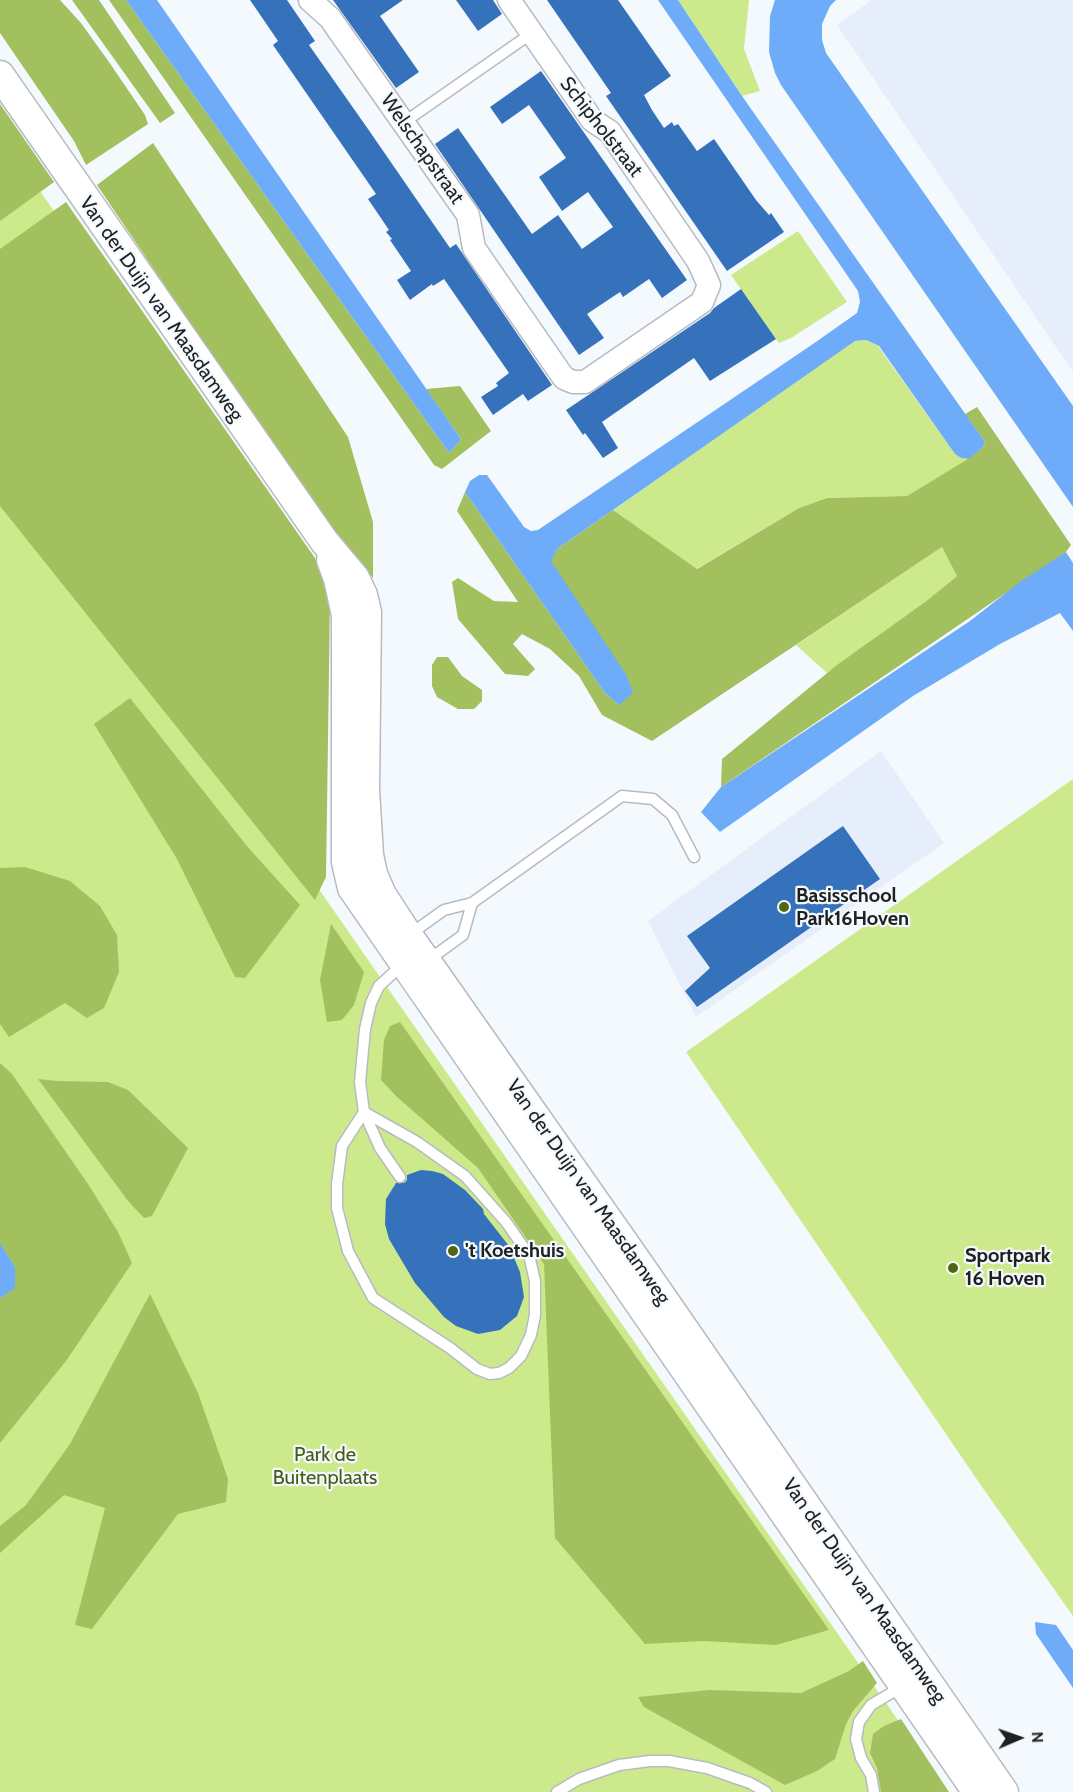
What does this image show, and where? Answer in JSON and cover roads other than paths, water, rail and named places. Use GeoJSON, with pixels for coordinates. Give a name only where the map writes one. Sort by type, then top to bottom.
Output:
{"type":"FeatureCollection","features":[{"type":"Feature","properties":{"kind":"street","name":"Welschapstraat"},"geometry":{"type":"LineString","coordinates":[[310,0],[330,18],[468,215],[474,248],[564,378],[573,382],[585,382]]}},
{"type":"Feature","properties":{"kind":"street","name":"Schipholstraat"},"geometry":{"type":"LineString","coordinates":[[509,0],[592,120],[610,132],[698,261],[709,285],[702,302],[585,382]]}},
{"type":"Feature","properties":{"kind":"street","name":"Van der Duijn van Maasdamweg"},"geometry":{"type":"LineString","coordinates":[[0,75],[324,542],[355,578],[363,595],[367,612],[365,790],[369,855],[373,874],[382,895],[408,935],[415,963],[631,1289],[977,1792]]}},
{"type":"Feature","properties":{"kind":"street","name":"Van der Duijn van Maasdamweg"},"geometry":{"type":"LineString","coordinates":[[324,542],[338,579],[345,615],[346,862],[352,888],[361,903],[415,963],[1004,1792]]}},
{"type":"Feature","properties":{"kind":"lane"},"geometry":{"type":"LineString","coordinates":[[403,123],[532,33]]}},
{"type":"Feature","properties":{"kind":"lane"},"geometry":{"type":"LineString","coordinates":[[408,935],[444,910],[472,903],[622,796],[653,799],[672,815],[694,857]]}},
{"type":"Feature","properties":{"kind":"lane"},"geometry":{"type":"LineString","coordinates":[[400,1177],[380,1148],[364,1112],[360,1082],[370,1003],[379,986],[463,935],[472,903]]}},
{"type":"Feature","properties":{"kind":"lane"},"geometry":{"type":"LineString","coordinates":[[364,1112],[417,1142],[465,1176],[506,1222],[529,1255],[535,1281],[535,1315],[531,1335],[521,1356],[509,1368],[490,1374],[477,1369],[450,1348],[373,1298],[348,1251],[337,1208],[337,1184],[342,1146],[364,1112]]}},
{"type":"Feature","properties":{"kind":"lane","name":"Van der Duijn van Maasdamweg"},"geometry":{"type":"LineString","coordinates":[[874,1792],[871,1775],[861,1758],[856,1739],[859,1722],[871,1705],[904,1685]]}},
{"type":"Feature","properties":{"kind":"lane"},"geometry":{"type":"LineString","coordinates":[[557,1792],[579,1779],[619,1765],[650,1761],[669,1761],[707,1768],[750,1783],[766,1792]]}},
{"type":"Feature","properties":{"kind":"water"},"geometry":{"type":"Polygon","coordinates":[[[126,0],[157,0],[461,439],[449,453],[126,0]]]}},
{"type":"Feature","properties":{"kind":"water"},"geometry":{"type":"Polygon","coordinates":[[[658,0],[678,0],[742,96],[985,442],[983,447],[969,459],[955,454],[879,346],[866,340],[855,341],[557,549],[551,561],[627,676],[633,693],[619,705],[605,693],[465,492],[470,481],[479,475],[487,475],[524,527],[531,531],[538,530],[857,313],[860,302],[858,291],[658,0]]]}},
{"type":"Feature","properties":{"kind":"water"},"geometry":{"type":"Polygon","coordinates":[[[775,0],[836,0],[830,6],[822,24],[822,40],[826,53],[1073,406],[1073,507],[781,85],[769,52],[770,16],[775,0]]]}},
{"type":"Feature","properties":{"kind":"water"},"geometry":{"type":"Polygon","coordinates":[[[1066,552],[1073,563],[1073,631],[1060,613],[1000,644],[913,696],[720,832],[701,812],[721,787],[970,621],[1021,581],[1066,552]]]}},
{"type":"Feature","properties":{"kind":"water"},"geometry":{"type":"Polygon","coordinates":[[[0,1243],[15,1267],[15,1288],[0,1298],[0,1243]]]}},
{"type":"Feature","properties":{"kind":"water"},"geometry":{"type":"Polygon","coordinates":[[[1035,1622],[1056,1625],[1073,1650],[1073,1688],[1036,1634],[1035,1622]]]}},
{"type":"Feature","properties":{"kind":"place","name":"Basisschool Park16Hoven"},"geometry":{"type":"Point","coordinates":[784,907]}},
{"type":"Feature","properties":{"kind":"place","name":"'t Koetshuis"},"geometry":{"type":"Point","coordinates":[453,1251]}},
{"type":"Feature","properties":{"kind":"place","name":"Sportpark 16 Hoven"},"geometry":{"type":"Point","coordinates":[953,1268]}},
{"type":"Feature","properties":{"kind":"park label","name":"Park de Buitenplaats"},"geometry":{"type":"Point","coordinates":[325,1466]}}]}
